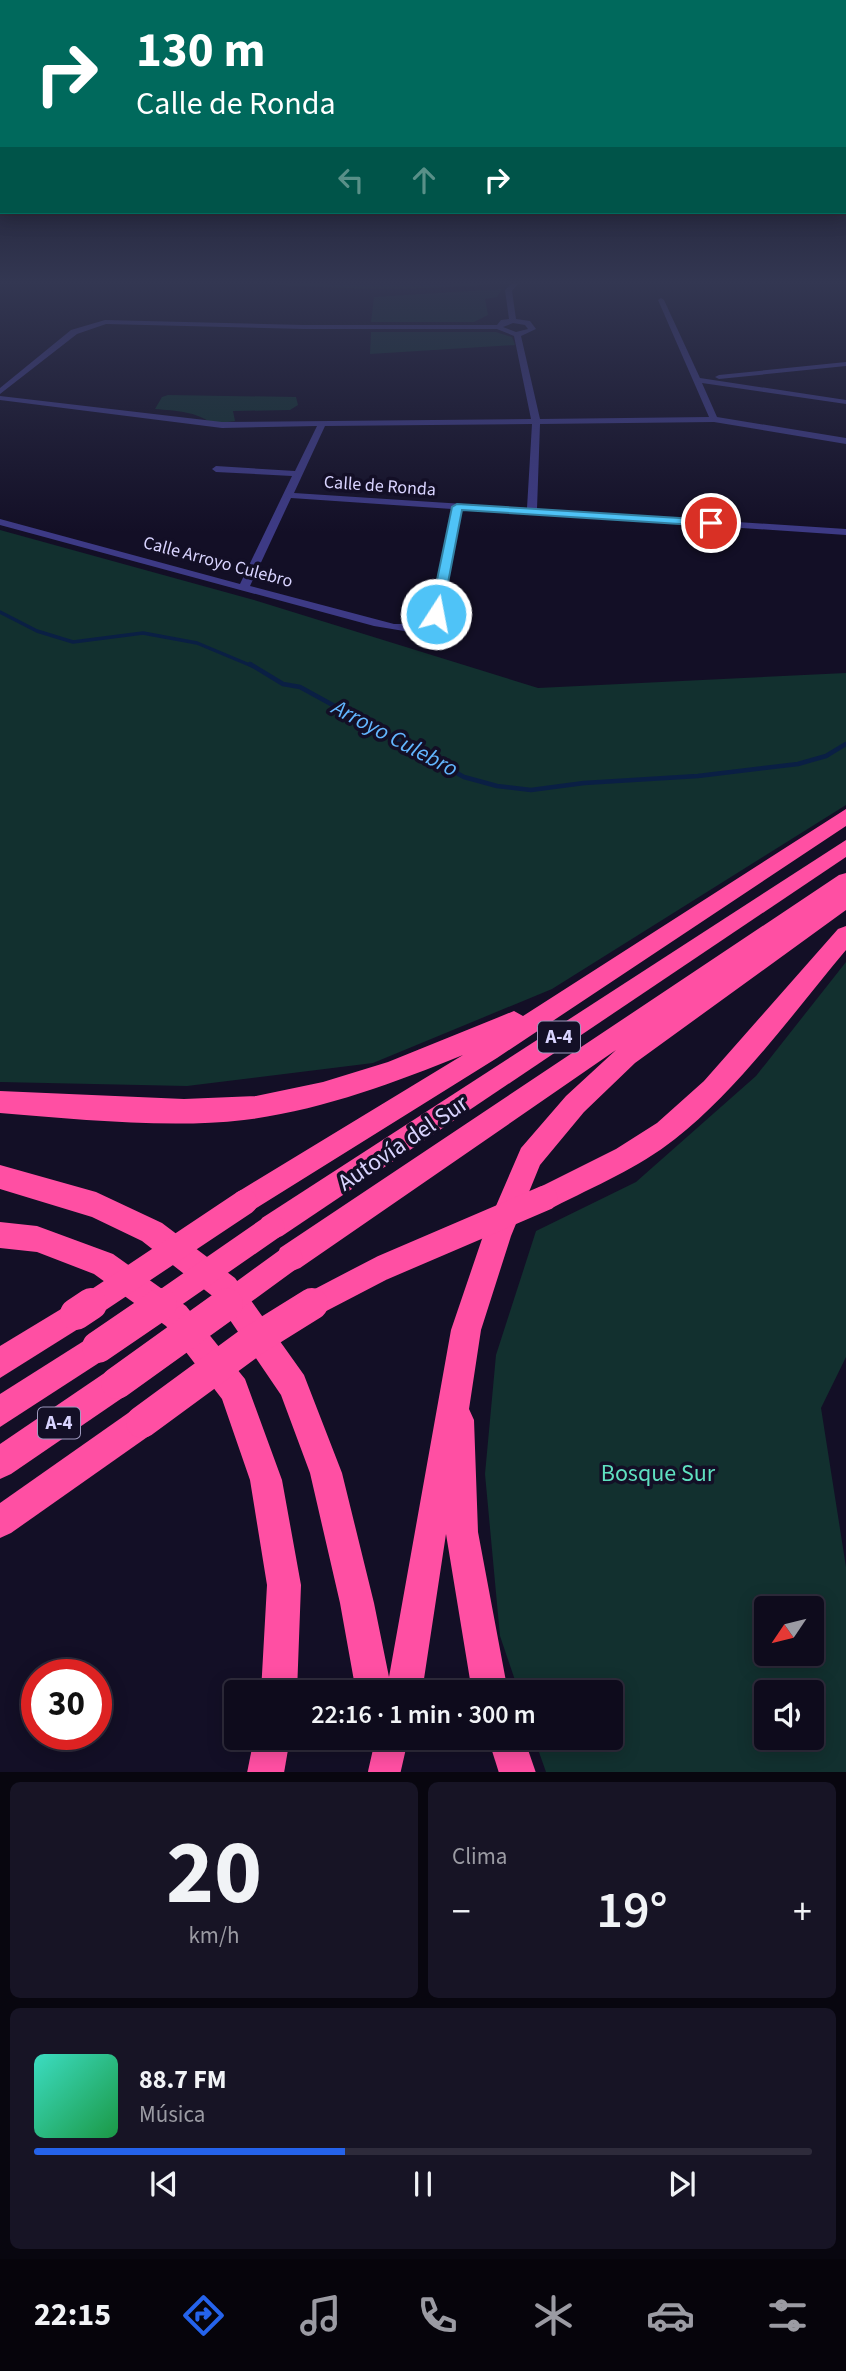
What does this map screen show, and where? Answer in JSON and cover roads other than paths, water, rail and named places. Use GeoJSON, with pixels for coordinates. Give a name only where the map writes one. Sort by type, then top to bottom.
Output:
{"type":"FeatureCollection","features":[{"type":"Feature","properties":{"kind":"highway"},"geometry":{"type":"LineString","coordinates":[[0,1363],[245,1202],[489,1051],[846,816]]}},
{"type":"Feature","properties":{"kind":"highway","name":"Autovía del Sur"},"geometry":{"type":"LineString","coordinates":[[0,1412],[272,1227],[846,847]]}},
{"type":"Feature","properties":{"kind":"highway","name":"Autovía del Sur"},"geometry":{"type":"LineString","coordinates":[[0,1463],[117,1383],[290,1258],[846,881]]}},
{"type":"Feature","properties":{"kind":"highway"},"geometry":{"type":"LineString","coordinates":[[406,1680],[466,1330],[496,1236],[530,1157],[575,1104],[626,1056],[846,899]]}},
{"type":"Feature","properties":{"kind":"highway"},"geometry":{"type":"LineString","coordinates":[[0,1522],[287,1318],[348,1284],[545,1198],[625,1158],[666,1131],[713,1089],[846,935]]}},
{"type":"Feature","properties":{"kind":"highway"},"geometry":{"type":"LineString","coordinates":[[0,1102],[127,1110],[255,1108],[349,1086],[447,1053],[571,996]]}},
{"type":"Feature","properties":{"kind":"highway"},"geometry":{"type":"LineString","coordinates":[[3,1178],[96,1205],[152,1232],[225,1289],[293,1386],[326,1473],[357,1603],[372,1680]]}},
{"type":"Feature","properties":{"kind":"highway"},"geometry":{"type":"LineString","coordinates":[[0,1235],[37,1239],[103,1264],[176,1316],[234,1390],[266,1480],[284,1585],[280,1680]]}},
{"type":"Feature","properties":{"kind":"highway"},"geometry":{"type":"LineString","coordinates":[[458,1387],[462,1532],[488,1680]]}},
{"type":"Feature","properties":{"kind":"highway"},"geometry":{"type":"LineString","coordinates":[[265,1772],[270,1750]]}},
{"type":"Feature","properties":{"kind":"highway"},"geometry":{"type":"LineString","coordinates":[[385,1750],[390,1772]]}},
{"type":"Feature","properties":{"kind":"highway"},"geometry":{"type":"LineString","coordinates":[[384,1772],[389,1750]]}},
{"type":"Feature","properties":{"kind":"highway"},"geometry":{"type":"LineString","coordinates":[[510,1750],[518,1772]]}},
{"type":"Feature","properties":{"kind":"street"},"geometry":{"type":"LineString","coordinates":[[0,392],[31,367]]}},
{"type":"Feature","properties":{"kind":"street"},"geometry":{"type":"LineString","coordinates":[[524,367],[536,421],[532,512]]}},
{"type":"Feature","properties":{"kind":"street"},"geometry":{"type":"LineString","coordinates":[[690,367],[714,419]]}},
{"type":"Feature","properties":{"kind":"street"},"geometry":{"type":"LineString","coordinates":[[696,380],[821,367]]}},
{"type":"Feature","properties":{"kind":"street"},"geometry":{"type":"LineString","coordinates":[[696,380],[846,402]]}},
{"type":"Feature","properties":{"kind":"street"},"geometry":{"type":"LineString","coordinates":[[0,398],[222,425],[321,426],[714,419],[846,441]]}},
{"type":"Feature","properties":{"kind":"street"},"geometry":{"type":"LineString","coordinates":[[244,587],[321,426]]}},
{"type":"Feature","properties":{"kind":"street"},"geometry":{"type":"LineString","coordinates":[[216,469],[298,474]]}},
{"type":"Feature","properties":{"kind":"street","name":"Calle de Ronda"},"geometry":{"type":"LineString","coordinates":[[289,495],[846,532]]}},
{"type":"Feature","properties":{"kind":"street","name":"Calle Arroyo Culebro"},"geometry":{"type":"LineString","coordinates":[[0,522],[378,624],[410,628],[428,625],[436,614],[457,507]]}},
{"type":"Feature","properties":{"kind":"waterway","name":"Arroyo Culebro"},"geometry":{"type":"LineString","coordinates":[[0,612],[37,631],[73,642],[143,633],[197,643],[252,666]]}},
{"type":"Feature","properties":{"kind":"waterway","name":"Arroyo Culebro"},"geometry":{"type":"LineString","coordinates":[[250,664],[283,684],[300,687],[464,777],[497,786],[531,790],[584,783],[698,776],[798,764],[826,756],[846,744]]}},
{"type":"Feature","properties":{"kind":"park label","name":"Bosque Sur"},"geometry":{"type":"Point","coordinates":[658,1473]}}]}
